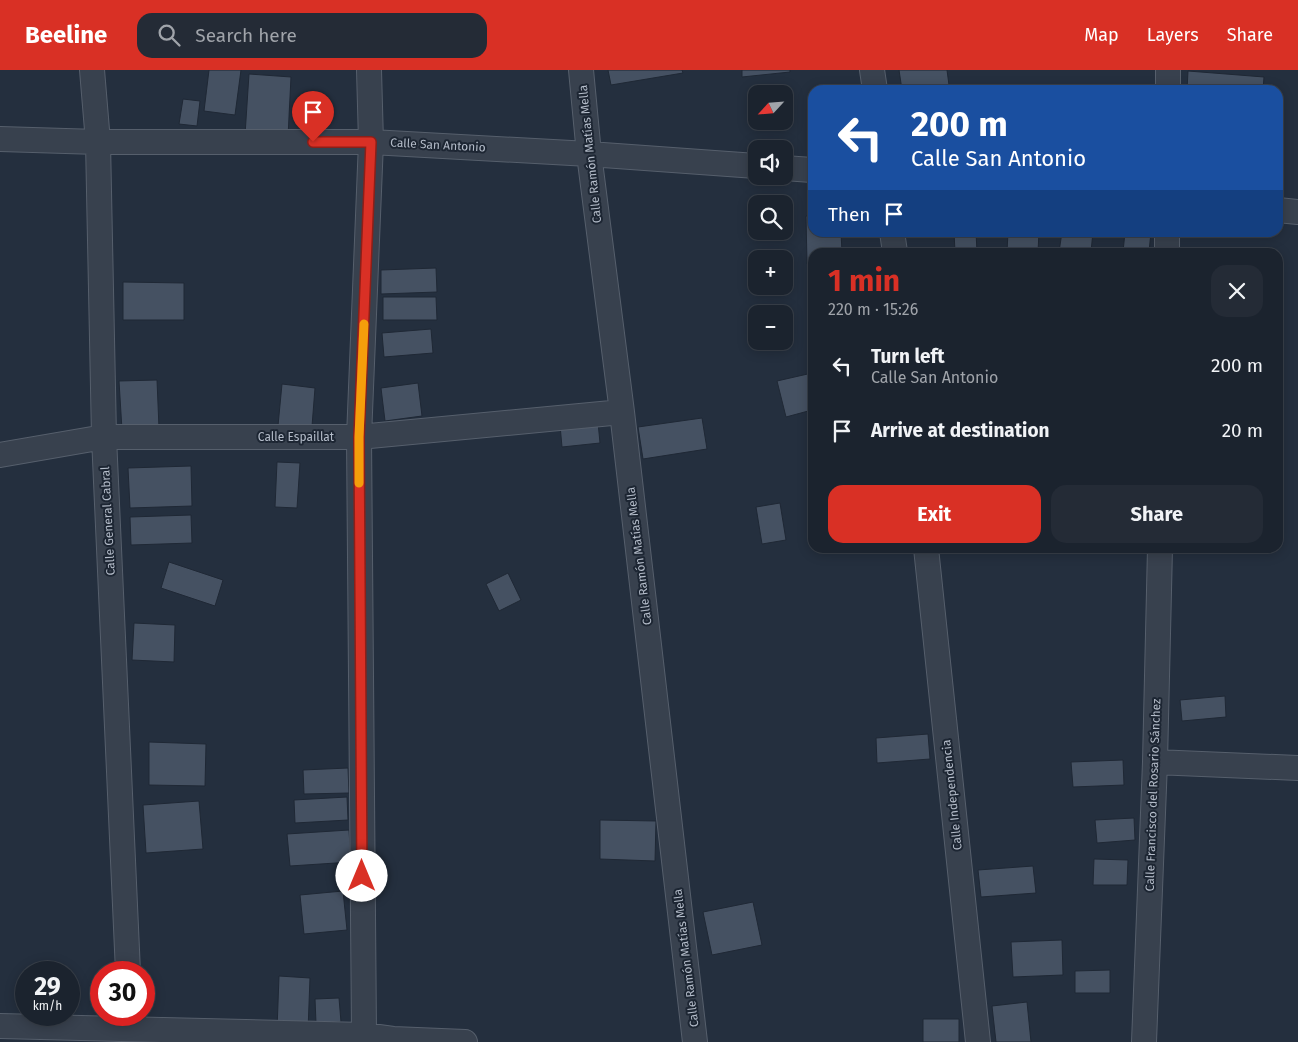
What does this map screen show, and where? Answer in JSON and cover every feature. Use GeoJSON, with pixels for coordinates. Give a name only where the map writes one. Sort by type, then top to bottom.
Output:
{"type":"FeatureCollection","features":[{"type":"Feature","properties":{"kind":"street","name":"Calle General Cabral"},"geometry":{"type":"LineString","coordinates":[[92,70],[98,142],[104,437],[128,961]]}},
{"type":"Feature","properties":{"kind":"street"},"geometry":{"type":"LineString","coordinates":[[364,1035],[359,437],[371,142],[369,70]]}},
{"type":"Feature","properties":{"kind":"street","name":"Calle Ramón Matías Mella"},"geometry":{"type":"LineString","coordinates":[[581,70],[589,154],[622,412],[695,1042]]}},
{"type":"Feature","properties":{"kind":"street"},"geometry":{"type":"LineString","coordinates":[[872,70],[874,85]]}},
{"type":"Feature","properties":{"kind":"street"},"geometry":{"type":"LineString","coordinates":[[1168,70],[1168,85]]}},
{"type":"Feature","properties":{"kind":"street","name":"Calle San Antonio"},"geometry":{"type":"LineString","coordinates":[[0,139],[98,142],[371,142],[589,154],[748,165]]}},
{"type":"Feature","properties":{"kind":"street"},"geometry":{"type":"LineString","coordinates":[[793,169],[808,170]]}},
{"type":"Feature","properties":{"kind":"street"},"geometry":{"type":"LineString","coordinates":[[1283,210],[1298,212]]}},
{"type":"Feature","properties":{"kind":"street","name":"Calle Espaillat"},"geometry":{"type":"LineString","coordinates":[[0,455],[104,437],[359,437],[622,412]]}},
{"type":"Feature","properties":{"kind":"street","name":"Calle Independencia"},"geometry":{"type":"LineString","coordinates":[[927,553],[978,1042]]}},
{"type":"Feature","properties":{"kind":"street","name":"Calle Francisco del Rosario Sánchez"},"geometry":{"type":"LineString","coordinates":[[1144,1042],[1155,762],[1160,553]]}},
{"type":"Feature","properties":{"kind":"street"},"geometry":{"type":"LineString","coordinates":[[1155,762],[1298,768]]}},
{"type":"Feature","properties":{"kind":"street"},"geometry":{"type":"LineString","coordinates":[[0,1026],[90,1023]]}},
{"type":"Feature","properties":{"kind":"street"},"geometry":{"type":"LineString","coordinates":[[155,1023],[364,1035],[393,1041],[465,1042]]}},
{"type":"Feature","properties":{"kind":"building"},"geometry":{"type":"Polygon","coordinates":[[[209,70],[241,70],[235,115],[204,111],[209,70]]]}},
{"type":"Feature","properties":{"kind":"building"},"geometry":{"type":"Polygon","coordinates":[[[608,70],[682,70],[683,73],[611,85],[608,70]]]}},
{"type":"Feature","properties":{"kind":"building"},"geometry":{"type":"Polygon","coordinates":[[[742,70],[790,70],[790,72],[742,77],[742,70]]]}},
{"type":"Feature","properties":{"kind":"building"},"geometry":{"type":"Polygon","coordinates":[[[899,70],[947,70],[949,85],[901,85],[899,70]]]}},
{"type":"Feature","properties":{"kind":"building"},"geometry":{"type":"Polygon","coordinates":[[[1188,71],[1264,77],[1263,85],[1187,85],[1188,71]]]}},
{"type":"Feature","properties":{"kind":"building"},"geometry":{"type":"Polygon","coordinates":[[[249,74],[291,77],[288,137],[245,135],[249,74]]]}},
{"type":"Feature","properties":{"kind":"building"},"geometry":{"type":"Polygon","coordinates":[[[183,99],[200,101],[197,126],[179,124],[183,99]]]}},
{"type":"Feature","properties":{"kind":"building"},"geometry":{"type":"Polygon","coordinates":[[[806,216],[808,216],[808,237],[841,237],[842,248],[808,248],[807,264],[806,216]]]}},
{"type":"Feature","properties":{"kind":"building"},"geometry":{"type":"Polygon","coordinates":[[[954,237],[976,237],[977,248],[955,248],[954,237]]]}},
{"type":"Feature","properties":{"kind":"building"},"geometry":{"type":"Polygon","coordinates":[[[1008,237],[1039,237],[1038,248],[1007,248],[1008,237]]]}},
{"type":"Feature","properties":{"kind":"building"},"geometry":{"type":"Polygon","coordinates":[[[1061,237],[1092,237],[1091,248],[1060,248],[1061,237]]]}},
{"type":"Feature","properties":{"kind":"building"},"geometry":{"type":"Polygon","coordinates":[[[1124,237],[1150,237],[1149,248],[1123,248],[1124,237]]]}},
{"type":"Feature","properties":{"kind":"building"},"geometry":{"type":"Polygon","coordinates":[[[436,268],[437,292],[381,294],[381,270],[436,268]]]}},
{"type":"Feature","properties":{"kind":"building"},"geometry":{"type":"Polygon","coordinates":[[[123,282],[184,283],[184,320],[123,320],[123,282]]]}},
{"type":"Feature","properties":{"kind":"building"},"geometry":{"type":"Polygon","coordinates":[[[383,297],[436,297],[437,320],[383,320],[383,297]]]}},
{"type":"Feature","properties":{"kind":"building"},"geometry":{"type":"Polygon","coordinates":[[[431,329],[433,353],[384,357],[382,333],[431,329]]]}},
{"type":"Feature","properties":{"kind":"building"},"geometry":{"type":"Polygon","coordinates":[[[808,374],[808,411],[786,417],[777,381],[808,374]]]}},
{"type":"Feature","properties":{"kind":"building"},"geometry":{"type":"Polygon","coordinates":[[[157,380],[159,428],[122,430],[119,381],[157,380]]]}},
{"type":"Feature","properties":{"kind":"building"},"geometry":{"type":"Polygon","coordinates":[[[418,383],[422,416],[385,421],[381,388],[418,383]]]}},
{"type":"Feature","properties":{"kind":"building"},"geometry":{"type":"Polygon","coordinates":[[[282,384],[315,388],[311,439],[277,436],[282,384]]]}},
{"type":"Feature","properties":{"kind":"building"},"geometry":{"type":"Polygon","coordinates":[[[702,418],[707,449],[643,459],[638,427],[702,418]]]}},
{"type":"Feature","properties":{"kind":"building"},"geometry":{"type":"Polygon","coordinates":[[[598,422],[600,443],[562,447],[560,425],[598,422]]]}},
{"type":"Feature","properties":{"kind":"building"},"geometry":{"type":"Polygon","coordinates":[[[277,462],[300,463],[297,508],[275,507],[277,462]]]}},
{"type":"Feature","properties":{"kind":"building"},"geometry":{"type":"Polygon","coordinates":[[[191,466],[192,506],[130,508],[128,468],[191,466]]]}},
{"type":"Feature","properties":{"kind":"building"},"geometry":{"type":"Polygon","coordinates":[[[780,503],[786,540],[762,544],[756,507],[780,503]]]}},
{"type":"Feature","properties":{"kind":"building"},"geometry":{"type":"Polygon","coordinates":[[[191,515],[192,543],[131,545],[130,517],[191,515]]]}},
{"type":"Feature","properties":{"kind":"building"},"geometry":{"type":"Polygon","coordinates":[[[169,562],[223,580],[215,606],[161,588],[169,562]]]}},
{"type":"Feature","properties":{"kind":"building"},"geometry":{"type":"Polygon","coordinates":[[[508,573],[521,600],[499,611],[486,584],[508,573]]]}},
{"type":"Feature","properties":{"kind":"building"},"geometry":{"type":"Polygon","coordinates":[[[134,623],[175,625],[174,662],[132,660],[134,623]]]}},
{"type":"Feature","properties":{"kind":"building"},"geometry":{"type":"Polygon","coordinates":[[[1225,696],[1226,717],[1182,721],[1180,700],[1225,696]]]}},
{"type":"Feature","properties":{"kind":"building"},"geometry":{"type":"Polygon","coordinates":[[[928,734],[930,759],[877,763],[876,738],[928,734]]]}},
{"type":"Feature","properties":{"kind":"building"},"geometry":{"type":"Polygon","coordinates":[[[149,742],[206,744],[205,786],[149,785],[149,742]]]}},
{"type":"Feature","properties":{"kind":"building"},"geometry":{"type":"Polygon","coordinates":[[[1123,760],[1124,785],[1073,787],[1071,762],[1123,760]]]}},
{"type":"Feature","properties":{"kind":"building"},"geometry":{"type":"Polygon","coordinates":[[[348,768],[349,793],[304,794],[303,770],[348,768]]]}},
{"type":"Feature","properties":{"kind":"building"},"geometry":{"type":"Polygon","coordinates":[[[347,797],[348,820],[295,823],[294,800],[347,797]]]}},
{"type":"Feature","properties":{"kind":"building"},"geometry":{"type":"Polygon","coordinates":[[[199,801],[203,849],[146,853],[143,805],[199,801]]]}},
{"type":"Feature","properties":{"kind":"building"},"geometry":{"type":"Polygon","coordinates":[[[1134,818],[1135,840],[1097,843],[1095,820],[1134,818]]]}},
{"type":"Feature","properties":{"kind":"building"},"geometry":{"type":"Polygon","coordinates":[[[600,820],[656,821],[655,861],[600,859],[600,820]]]}},
{"type":"Feature","properties":{"kind":"building"},"geometry":{"type":"Polygon","coordinates":[[[349,830],[351,862],[290,866],[287,834],[349,830]]]}},
{"type":"Feature","properties":{"kind":"building"},"geometry":{"type":"Polygon","coordinates":[[[1094,859],[1128,860],[1127,885],[1093,885],[1094,859]]]}},
{"type":"Feature","properties":{"kind":"building"},"geometry":{"type":"Polygon","coordinates":[[[1033,866],[1036,893],[981,897],[978,870],[1033,866]]]}},
{"type":"Feature","properties":{"kind":"building"},"geometry":{"type":"Polygon","coordinates":[[[343,891],[347,930],[304,934],[300,895],[343,891]]]}},
{"type":"Feature","properties":{"kind":"building"},"geometry":{"type":"Polygon","coordinates":[[[753,902],[762,945],[712,955],[703,912],[753,902]]]}},
{"type":"Feature","properties":{"kind":"building"},"geometry":{"type":"Polygon","coordinates":[[[1062,940],[1063,975],[1013,977],[1011,942],[1062,940]]]}},
{"type":"Feature","properties":{"kind":"building"},"geometry":{"type":"Polygon","coordinates":[[[1110,970],[1110,993],[1075,993],[1075,971],[1110,970]]]}},
{"type":"Feature","properties":{"kind":"building"},"geometry":{"type":"Polygon","coordinates":[[[279,976],[310,978],[308,1031],[277,1030],[279,976]]]}},
{"type":"Feature","properties":{"kind":"building"},"geometry":{"type":"Polygon","coordinates":[[[339,998],[341,1022],[316,1023],[315,999],[339,998]]]}},
{"type":"Feature","properties":{"kind":"building"},"geometry":{"type":"Polygon","coordinates":[[[1027,1002],[1031,1042],[996,1042],[992,1006],[1027,1002]]]}},
{"type":"Feature","properties":{"kind":"building"},"geometry":{"type":"Polygon","coordinates":[[[923,1019],[959,1019],[959,1042],[923,1042],[923,1019]]]}},
{"type":"Feature","properties":{"kind":"slow traffic"},"geometry":{"type":"LineString","coordinates":[[359,483],[364,324]]}},
{"type":"Feature","properties":{"kind":"route"},"geometry":{"type":"LineString","coordinates":[[313,142],[371,142],[359,437],[362,876]]}}]}
